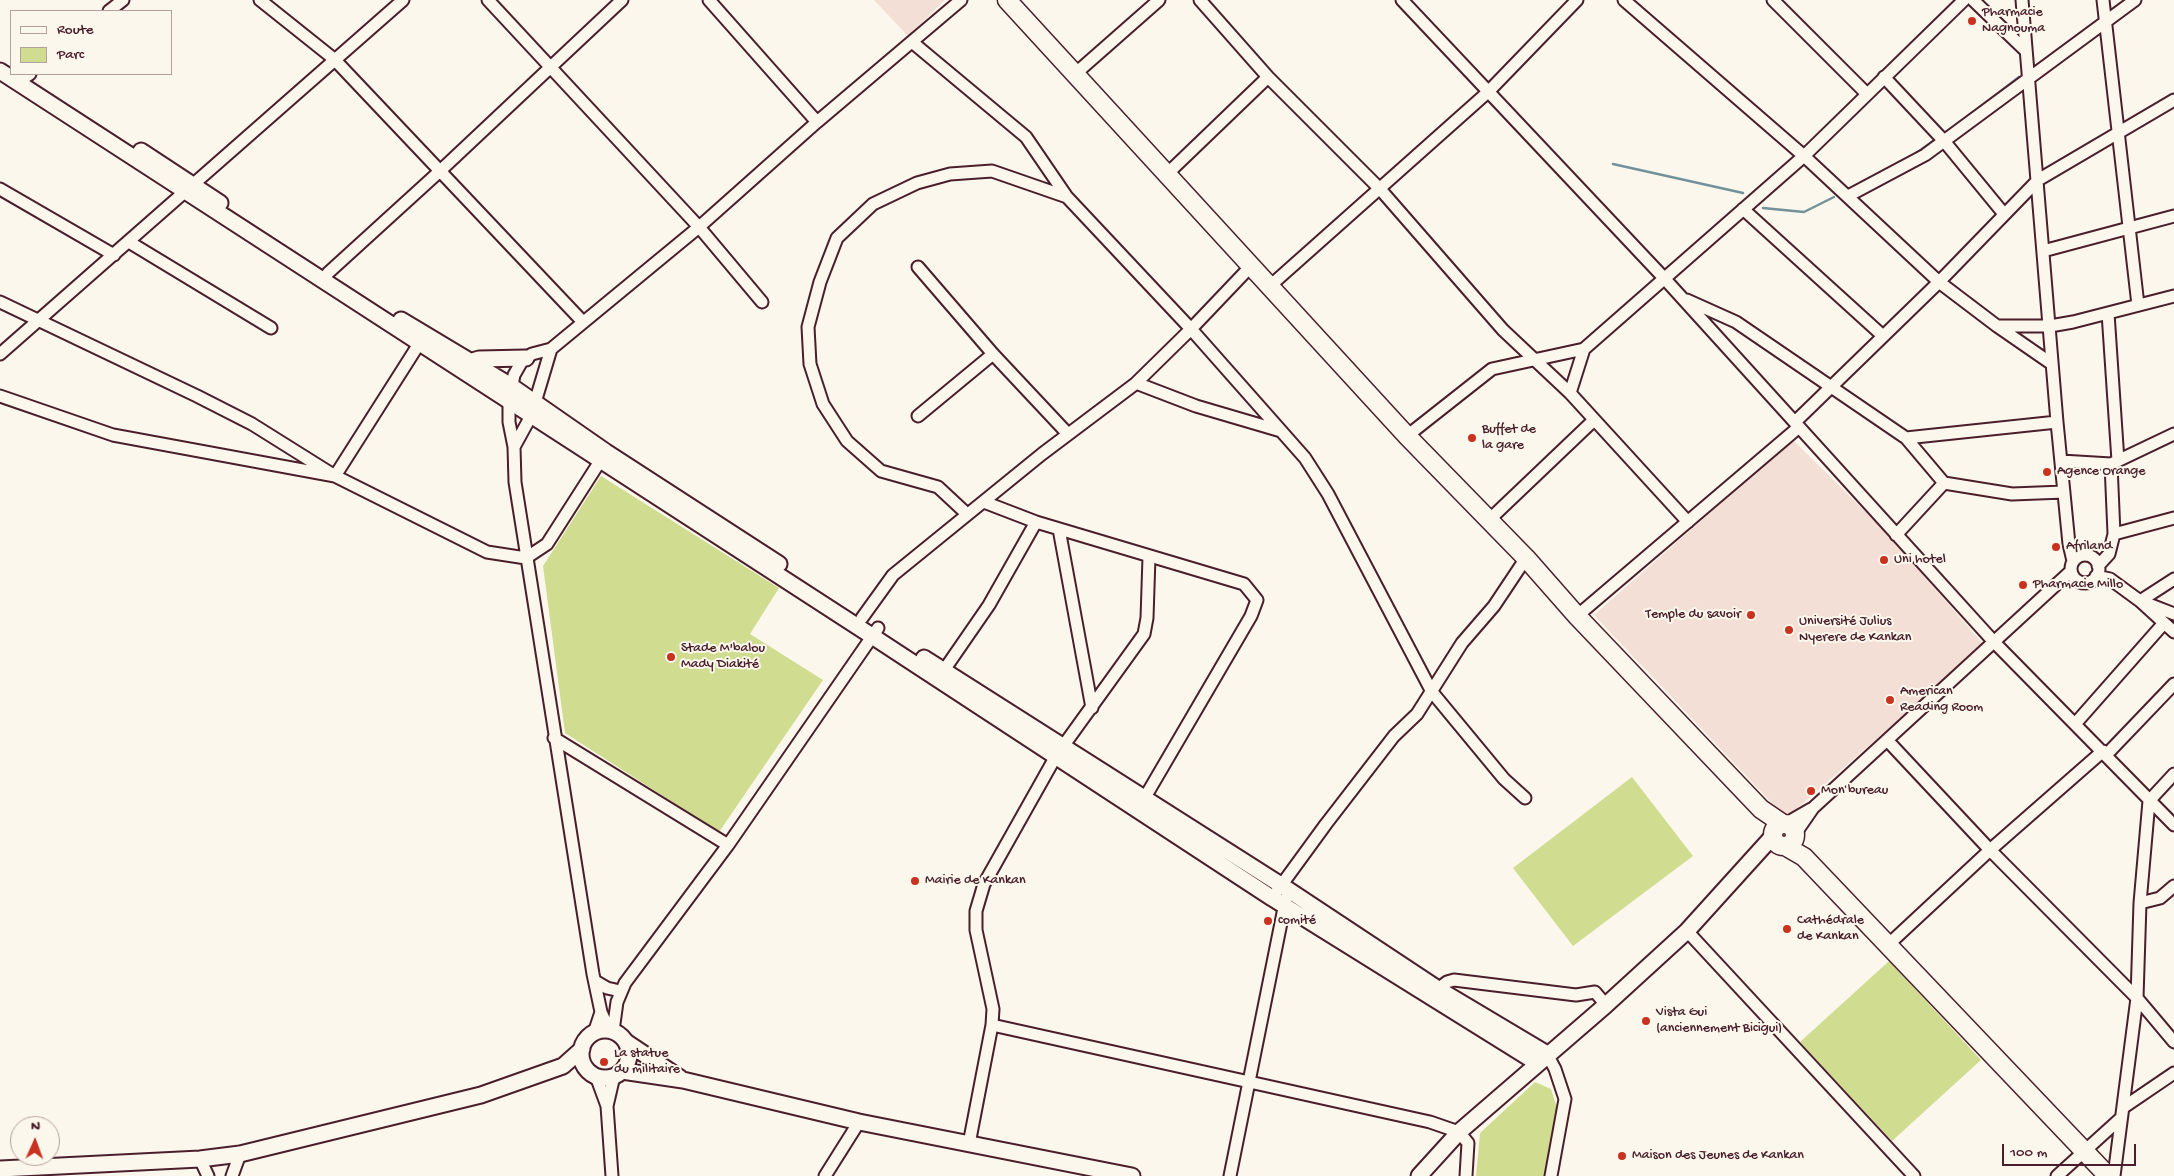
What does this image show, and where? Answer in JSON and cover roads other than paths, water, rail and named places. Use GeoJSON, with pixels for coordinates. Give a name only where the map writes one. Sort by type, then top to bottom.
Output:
{"type":"FeatureCollection","features":[{"type":"Feature","properties":{"kind":"highway"},"geometry":{"type":"LineString","coordinates":[[1006,0],[1407,436],[1526,558],[1577,616],[2108,1176]]}},
{"type":"Feature","properties":{"kind":"main road"},"geometry":{"type":"LineString","coordinates":[[24,77],[188,189],[421,339],[510,393],[603,456],[1059,752],[1433,993],[1542,1058]]}},
{"type":"Feature","properties":{"kind":"main road"},"geometry":{"type":"LineString","coordinates":[[188,189],[328,273],[421,339]]}},
{"type":"Feature","properties":{"kind":"main road"},"geometry":{"type":"LineString","coordinates":[[464,364],[526,358]]}},
{"type":"Feature","properties":{"kind":"main road"},"geometry":{"type":"LineString","coordinates":[[603,456],[862,618],[875,632]]}},
{"type":"Feature","properties":{"kind":"main road"},"geometry":{"type":"LineString","coordinates":[[1059,752],[1144,799],[1281,894]]}},
{"type":"Feature","properties":{"kind":"main road"},"geometry":{"type":"LineString","coordinates":[[1419,1176],[1459,1132],[1687,932],[1753,860],[1784,835]]}},
{"type":"Feature","properties":{"kind":"main road"},"geometry":{"type":"LineString","coordinates":[[592,1074],[581,1057],[584,1042],[594,1033],[611,1031],[683,1080]]}},
{"type":"Feature","properties":{"kind":"main road"},"geometry":{"type":"LineString","coordinates":[[618,1074],[629,1057],[626,1042]]}},
{"type":"Feature","properties":{"kind":"main road"},"geometry":{"type":"LineString","coordinates":[[0,1169],[200,1160],[240,1154],[481,1095],[562,1066],[582,1049]]}},
{"type":"Feature","properties":{"kind":"main road"},"geometry":{"type":"LineString","coordinates":[[562,1066],[605,1078],[618,1074],[683,1080],[859,1122],[1132,1176]]}},
{"type":"Feature","properties":{"kind":"street"},"geometry":{"type":"LineString","coordinates":[[110,10],[123,0]]}},
{"type":"Feature","properties":{"kind":"street"},"geometry":{"type":"LineString","coordinates":[[260,0],[334,59],[583,322]]}},
{"type":"Feature","properties":{"kind":"street"},"geometry":{"type":"LineString","coordinates":[[0,354],[114,256],[334,59],[403,0]]}},
{"type":"Feature","properties":{"kind":"street"},"geometry":{"type":"LineString","coordinates":[[488,0],[699,227],[762,302]]}},
{"type":"Feature","properties":{"kind":"street"},"geometry":{"type":"LineString","coordinates":[[328,273],[622,0]]}},
{"type":"Feature","properties":{"kind":"street"},"geometry":{"type":"LineString","coordinates":[[709,0],[817,122]]}},
{"type":"Feature","properties":{"kind":"street"},"geometry":{"type":"LineString","coordinates":[[611,1031],[601,1012],[595,981],[554,738],[514,482],[514,446],[509,422],[510,393],[518,366],[526,358],[551,349],[699,227],[817,122],[961,0]]}},
{"type":"Feature","properties":{"kind":"street"},"geometry":{"type":"LineString","coordinates":[[1075,74],[1159,0]]}},
{"type":"Feature","properties":{"kind":"street"},"geometry":{"type":"LineString","coordinates":[[1200,0],[1268,78],[1380,189],[1503,330],[1570,393],[1688,522]]}},
{"type":"Feature","properties":{"kind":"street"},"geometry":{"type":"LineString","coordinates":[[1402,0],[1664,278],[1994,642],[2174,825]]}},
{"type":"Feature","properties":{"kind":"street"},"geometry":{"type":"LineString","coordinates":[[1270,286],[1488,92],[1577,0]]}},
{"type":"Feature","properties":{"kind":"street"},"geometry":{"type":"LineString","coordinates":[[1624,0],[1804,156],[1939,282],[1997,326],[2052,364]]}},
{"type":"Feature","properties":{"kind":"street"},"geometry":{"type":"LineString","coordinates":[[1773,0],[1867,94]]}},
{"type":"Feature","properties":{"kind":"street"},"geometry":{"type":"LineString","coordinates":[[1407,436],[1492,369],[1512,363],[1537,361],[1584,349],[1804,156],[1964,0]]}},
{"type":"Feature","properties":{"kind":"street"},"geometry":{"type":"LineString","coordinates":[[1973,0],[2025,50]]}},
{"type":"Feature","properties":{"kind":"street"},"geometry":{"type":"LineString","coordinates":[[2022,0],[2064,492],[2073,576],[2082,582],[2092,580],[2109,554],[2114,534],[2114,463],[2108,313]]}},
{"type":"Feature","properties":{"kind":"street"},"geometry":{"type":"LineString","coordinates":[[2103,0],[2138,305]]}},
{"type":"Feature","properties":{"kind":"street"},"geometry":{"type":"LineString","coordinates":[[1848,196],[1925,155],[2135,0]]}},
{"type":"Feature","properties":{"kind":"street"},"geometry":{"type":"LineString","coordinates":[[912,42],[1026,137],[1067,197],[1191,329],[1305,458],[1328,494],[1432,692],[1504,779],[1525,798]]}},
{"type":"Feature","properties":{"kind":"street"},"geometry":{"type":"LineString","coordinates":[[1166,175],[1268,78]]}},
{"type":"Feature","properties":{"kind":"street"},"geometry":{"type":"LineString","coordinates":[[1884,78],[1944,141],[2004,214]]}},
{"type":"Feature","properties":{"kind":"street"},"geometry":{"type":"LineString","coordinates":[[1577,616],[1688,522],[1797,424],[1830,388],[1939,282],[2038,180],[2174,100]]}},
{"type":"Feature","properties":{"kind":"street"},"geometry":{"type":"LineString","coordinates":[[967,514],[938,487],[881,471],[847,441],[823,404],[810,364],[808,327],[820,282],[837,238],[873,204],[917,183],[950,174],[992,171],[1067,197]]}},
{"type":"Feature","properties":{"kind":"street"},"geometry":{"type":"LineString","coordinates":[[0,189],[114,256]]}},
{"type":"Feature","properties":{"kind":"street"},"geometry":{"type":"LineString","coordinates":[[1743,209],[1883,336]]}},
{"type":"Feature","properties":{"kind":"street"},"geometry":{"type":"LineString","coordinates":[[2044,251],[2174,216]]}},
{"type":"Feature","properties":{"kind":"street"},"geometry":{"type":"LineString","coordinates":[[129,242],[271,328]]}},
{"type":"Feature","properties":{"kind":"street"},"geometry":{"type":"LineString","coordinates":[[862,618],[893,575],[1068,434],[1136,383],[1251,266]]}},
{"type":"Feature","properties":{"kind":"street"},"geometry":{"type":"LineString","coordinates":[[918,267],[993,354],[1068,434]]}},
{"type":"Feature","properties":{"kind":"street"},"geometry":{"type":"LineString","coordinates":[[1997,326],[2050,326],[2174,296]]}},
{"type":"Feature","properties":{"kind":"street"},"geometry":{"type":"LineString","coordinates":[[1682,298],[1736,322],[1830,388],[1906,438],[1944,483],[2012,494],[2064,492]]}},
{"type":"Feature","properties":{"kind":"street"},"geometry":{"type":"LineString","coordinates":[[0,302],[38,322],[198,396],[252,424],[335,476],[487,552],[526,558],[546,544],[603,456]]}},
{"type":"Feature","properties":{"kind":"street"},"geometry":{"type":"LineString","coordinates":[[335,476],[421,339]]}},
{"type":"Feature","properties":{"kind":"street"},"geometry":{"type":"LineString","coordinates":[[514,446],[533,409],[551,349]]}},
{"type":"Feature","properties":{"kind":"street"},"geometry":{"type":"LineString","coordinates":[[1570,393],[1584,349]]}},
{"type":"Feature","properties":{"kind":"street"},"geometry":{"type":"LineString","coordinates":[[918,416],[993,354]]}},
{"type":"Feature","properties":{"kind":"street"},"geometry":{"type":"LineString","coordinates":[[1136,383],[1205,409],[1281,431]]}},
{"type":"Feature","properties":{"kind":"street"},"geometry":{"type":"LineString","coordinates":[[0,396],[113,435],[335,476]]}},
{"type":"Feature","properties":{"kind":"street"},"geometry":{"type":"LineString","coordinates":[[1488,520],[1594,420]]}},
{"type":"Feature","properties":{"kind":"street"},"geometry":{"type":"LineString","coordinates":[[1906,438],[2057,422]]}},
{"type":"Feature","properties":{"kind":"street"},"geometry":{"type":"LineString","coordinates":[[2061,461],[2114,463],[2174,434]]}},
{"type":"Feature","properties":{"kind":"street"},"geometry":{"type":"LineString","coordinates":[[1896,535],[1944,483]]}},
{"type":"Feature","properties":{"kind":"street"},"geometry":{"type":"LineString","coordinates":[[984,502],[1036,522],[1244,584],[1257,600],[1251,616],[1144,799]]}},
{"type":"Feature","properties":{"kind":"street"},"geometry":{"type":"LineString","coordinates":[[2114,534],[2174,518]]}},
{"type":"Feature","properties":{"kind":"street"},"geometry":{"type":"LineString","coordinates":[[940,675],[989,605],[1036,522]]}},
{"type":"Feature","properties":{"kind":"street"},"geometry":{"type":"LineString","coordinates":[[1059,529],[1092,708]]}},
{"type":"Feature","properties":{"kind":"street"},"geometry":{"type":"LineString","coordinates":[[1784,835],[1994,642],[2072,566],[2077,557],[2087,555],[2092,557],[2097,571],[2140,601],[2174,632]]}},
{"type":"Feature","properties":{"kind":"street"},"geometry":{"type":"LineString","coordinates":[[969,1144],[992,1025],[993,1009],[976,930],[976,911],[984,884],[1059,752],[1144,634],[1148,618],[1149,557]]}},
{"type":"Feature","properties":{"kind":"street"},"geometry":{"type":"LineString","coordinates":[[1230,1176],[1281,894],[1394,736],[1417,714],[1462,643],[1494,606],[1526,558]]}},
{"type":"Feature","properties":{"kind":"street"},"geometry":{"type":"LineString","coordinates":[[2140,601],[2174,579]]}},
{"type":"Feature","properties":{"kind":"street"},"geometry":{"type":"LineString","coordinates":[[2140,601],[2174,614]]}},
{"type":"Feature","properties":{"kind":"street"},"geometry":{"type":"LineString","coordinates":[[2075,724],[2164,623]]}},
{"type":"Feature","properties":{"kind":"street"},"geometry":{"type":"LineString","coordinates":[[611,1031],[620,991],[728,845],[875,632]]}},
{"type":"Feature","properties":{"kind":"street"},"geometry":{"type":"LineString","coordinates":[[1889,944],[1990,850],[2105,753],[2174,684]]}},
{"type":"Feature","properties":{"kind":"street"},"geometry":{"type":"LineString","coordinates":[[554,738],[728,845]]}},
{"type":"Feature","properties":{"kind":"street"},"geometry":{"type":"LineString","coordinates":[[1887,740],[1990,850],[2137,998],[2174,1042]]}},
{"type":"Feature","properties":{"kind":"street"},"geometry":{"type":"LineString","coordinates":[[2114,1176],[2137,998],[2140,903],[2149,801],[2174,774]]}},
{"type":"Feature","properties":{"kind":"street"},"geometry":{"type":"LineString","coordinates":[[2140,903],[2160,898],[2174,886]]}},
{"type":"Feature","properties":{"kind":"street"},"geometry":{"type":"LineString","coordinates":[[1687,932],[1914,1176]]}},
{"type":"Feature","properties":{"kind":"street"},"geometry":{"type":"LineString","coordinates":[[1433,993],[1454,980],[1576,995],[1595,992],[1606,1005]]}},
{"type":"Feature","properties":{"kind":"street"},"geometry":{"type":"LineString","coordinates":[[595,981],[620,991]]}},
{"type":"Feature","properties":{"kind":"street"},"geometry":{"type":"LineString","coordinates":[[594,1033],[601,1012]]}},
{"type":"Feature","properties":{"kind":"street"},"geometry":{"type":"LineString","coordinates":[[992,1025],[1248,1080],[1430,1122],[1459,1132],[1468,1143],[1466,1176]]}},
{"type":"Feature","properties":{"kind":"street"},"geometry":{"type":"LineString","coordinates":[[1542,1058],[1555,1069],[1565,1099],[1551,1176]]}},
{"type":"Feature","properties":{"kind":"street"},"geometry":{"type":"LineString","coordinates":[[2057,1176],[2123,1113],[2174,1073]]}},
{"type":"Feature","properties":{"kind":"street"},"geometry":{"type":"LineString","coordinates":[[592,1074],[607,1106],[612,1176]]}},
{"type":"Feature","properties":{"kind":"street"},"geometry":{"type":"LineString","coordinates":[[607,1106],[618,1074]]}},
{"type":"Feature","properties":{"kind":"street"},"geometry":{"type":"LineString","coordinates":[[826,1176],[859,1122]]}},
{"type":"Feature","properties":{"kind":"street"},"geometry":{"type":"LineString","coordinates":[[232,1176],[240,1154]]}},
{"type":"Feature","properties":{"kind":"street"},"geometry":{"type":"LineString","coordinates":[[200,1160],[208,1176]]}},
{"type":"Feature","properties":{"kind":"waterway"},"geometry":{"type":"LineString","coordinates":[[1955,126],[2019,77]]}},
{"type":"Feature","properties":{"kind":"waterway"},"geometry":{"type":"LineString","coordinates":[[1915,154],[1933,141]]}},
{"type":"Feature","properties":{"kind":"waterway"},"geometry":{"type":"LineString","coordinates":[[1613,164],[1743,193]]}},
{"type":"Feature","properties":{"kind":"waterway"},"geometry":{"type":"LineString","coordinates":[[1763,208],[1804,212],[1834,197]]}},
{"type":"Feature","properties":{"kind":"place","name":"Pharmacie Nagnouma"},"geometry":{"type":"Point","coordinates":[1972,21]}},
{"type":"Feature","properties":{"kind":"place","name":"Buffet de la gare"},"geometry":{"type":"Point","coordinates":[1472,438]}},
{"type":"Feature","properties":{"kind":"place","name":"Agence Orange"},"geometry":{"type":"Point","coordinates":[2047,472]}},
{"type":"Feature","properties":{"kind":"place","name":"Afriland"},"geometry":{"type":"Point","coordinates":[2056,547]}},
{"type":"Feature","properties":{"kind":"place","name":"Uni hotel"},"geometry":{"type":"Point","coordinates":[1884,560]}},
{"type":"Feature","properties":{"kind":"place","name":"Pharmacie Millo"},"geometry":{"type":"Point","coordinates":[2023,585]}},
{"type":"Feature","properties":{"kind":"place","name":"Temple du savoir"},"geometry":{"type":"Point","coordinates":[1751,615]}},
{"type":"Feature","properties":{"kind":"place","name":"Université Julius Nyerere de Kankan"},"geometry":{"type":"Point","coordinates":[1789,630]}},
{"type":"Feature","properties":{"kind":"place","name":"Stade M'balou Mady Diakité"},"geometry":{"type":"Point","coordinates":[671,657]}},
{"type":"Feature","properties":{"kind":"place","name":"American Reading Room"},"geometry":{"type":"Point","coordinates":[1890,700]}},
{"type":"Feature","properties":{"kind":"place","name":"Mon bureau"},"geometry":{"type":"Point","coordinates":[1811,791]}},
{"type":"Feature","properties":{"kind":"place","name":"Mairie de Kankan"},"geometry":{"type":"Point","coordinates":[915,881]}},
{"type":"Feature","properties":{"kind":"place","name":"comité"},"geometry":{"type":"Point","coordinates":[1268,921]}},
{"type":"Feature","properties":{"kind":"place","name":"Cathédrale de Kankan"},"geometry":{"type":"Point","coordinates":[1787,929]}},
{"type":"Feature","properties":{"kind":"place","name":"Vista Gui (anciennement Bicigui)"},"geometry":{"type":"Point","coordinates":[1646,1021]}},
{"type":"Feature","properties":{"kind":"place","name":"La statue du militaire"},"geometry":{"type":"Point","coordinates":[604,1062]}},
{"type":"Feature","properties":{"kind":"place","name":"Maison des Jeunes de Kankan"},"geometry":{"type":"Point","coordinates":[1622,1156]}}]}
